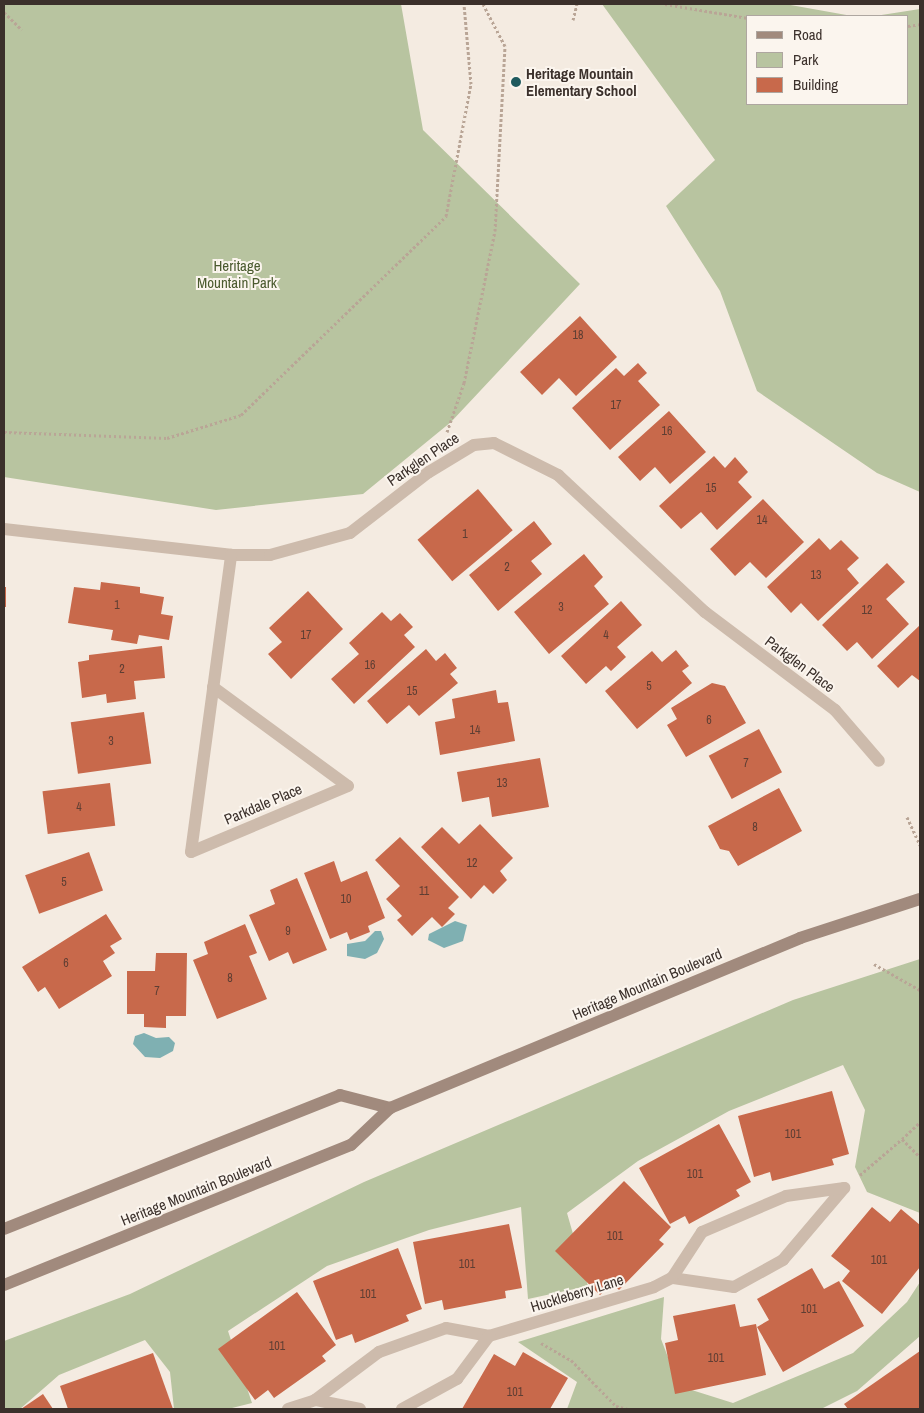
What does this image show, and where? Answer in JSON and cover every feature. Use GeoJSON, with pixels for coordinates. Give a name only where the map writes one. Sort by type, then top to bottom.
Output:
{"type":"FeatureCollection","features":[{"type":"Feature","properties":{"kind":"main road","name":"Heritage Mountain Boulevard"},"geometry":{"type":"LineString","coordinates":[[4,1285],[351,1145],[390,1108],[800,938],[875,911],[920,899]]}},
{"type":"Feature","properties":{"kind":"main road"},"geometry":{"type":"LineString","coordinates":[[4,1229],[340,1095],[390,1108]]}},
{"type":"Feature","properties":{"kind":"street","name":"Parkglen Place"},"geometry":{"type":"LineString","coordinates":[[4,529],[231,555],[270,555],[350,532],[429,472],[474,445],[494,443],[558,475],[705,612],[835,710],[879,761]]}},
{"type":"Feature","properties":{"kind":"street","name":"Parkdale Place"},"geometry":{"type":"LineString","coordinates":[[214,686],[348,786],[191,852],[231,555]]}},
{"type":"Feature","properties":{"kind":"street"},"geometry":{"type":"LineString","coordinates":[[844,1188],[783,1260],[734,1287],[672,1278],[702,1232],[786,1196],[844,1188]]}},
{"type":"Feature","properties":{"kind":"street","name":"Huckleberry Lane"},"geometry":{"type":"LineString","coordinates":[[288,1409],[315,1400],[388,1349],[446,1328],[489,1336],[654,1288],[672,1278]]}},
{"type":"Feature","properties":{"kind":"street"},"geometry":{"type":"LineString","coordinates":[[402,1409],[457,1379],[489,1336]]}},
{"type":"Feature","properties":{"kind":"street","name":"Huckleberry Lane"},"geometry":{"type":"LineString","coordinates":[[315,1400],[360,1409]]}},
{"type":"Feature","properties":{"kind":"path"},"geometry":{"type":"LineString","coordinates":[[4,432],[167,438],[240,415],[446,216],[471,84],[464,4]]}},
{"type":"Feature","properties":{"kind":"path"},"geometry":{"type":"LineString","coordinates":[[447,432],[464,383],[495,231],[506,46],[483,4]]}},
{"type":"Feature","properties":{"kind":"path"},"geometry":{"type":"LineString","coordinates":[[573,20],[576,4]]}},
{"type":"Feature","properties":{"kind":"path"},"geometry":{"type":"LineString","coordinates":[[665,4],[746,18]]}},
{"type":"Feature","properties":{"kind":"path"},"geometry":{"type":"LineString","coordinates":[[4,12],[22,30]]}},
{"type":"Feature","properties":{"kind":"path"},"geometry":{"type":"LineString","coordinates":[[907,817],[920,845]]}},
{"type":"Feature","properties":{"kind":"path"},"geometry":{"type":"LineString","coordinates":[[874,964],[888,969],[920,990]]}},
{"type":"Feature","properties":{"kind":"path"},"geometry":{"type":"LineString","coordinates":[[844,1188],[920,1122]]}},
{"type":"Feature","properties":{"kind":"path"},"geometry":{"type":"LineString","coordinates":[[902,1139],[920,1157]]}},
{"type":"Feature","properties":{"kind":"path"},"geometry":{"type":"LineString","coordinates":[[515,1329],[571,1360],[616,1406],[628,1409]]}},
{"type":"Feature","properties":{"kind":"green space","name":"Heritage Mountain Park"},"geometry":{"type":"Polygon","coordinates":[[[4,4],[401,4],[423,130],[580,284],[451,422],[363,494],[216,510],[4,477],[4,4]]]}},
{"type":"Feature","properties":{"kind":"green space"},"geometry":{"type":"Polygon","coordinates":[[[602,4],[785,4],[846,15],[746,15],[746,105],[909,105],[909,15],[881,15],[920,9],[920,492],[877,473],[757,391],[720,291],[666,206],[715,160],[602,4]]]}},
{"type":"Feature","properties":{"kind":"green space"},"geometry":{"type":"Polygon","coordinates":[[[920,959],[920,1213],[867,1192],[855,1167],[865,1110],[843,1065],[729,1111],[638,1161],[567,1213],[588,1286],[528,1299],[521,1207],[429,1230],[327,1266],[228,1331],[252,1403],[228,1409],[174,1409],[170,1372],[145,1340],[59,1375],[20,1409],[4,1409],[4,1341],[130,1294],[364,1182],[793,1000],[920,959]]]}},
{"type":"Feature","properties":{"kind":"green space"},"geometry":{"type":"Polygon","coordinates":[[[920,1282],[920,1336],[857,1391],[821,1409],[567,1409],[577,1382],[518,1342],[664,1297],[661,1339],[679,1386],[733,1403],[853,1353],[907,1302],[920,1282]]]}},
{"type":"Feature","properties":{"kind":"water"},"geometry":{"type":"Polygon","coordinates":[[[455,921],[467,925],[463,941],[444,948],[428,940],[429,934],[455,921]]]}},
{"type":"Feature","properties":{"kind":"water"},"geometry":{"type":"Polygon","coordinates":[[[375,931],[381,931],[384,939],[377,953],[365,959],[347,956],[347,944],[365,941],[375,931]]]}},
{"type":"Feature","properties":{"kind":"water"},"geometry":{"type":"Polygon","coordinates":[[[144,1033],[156,1038],[169,1037],[175,1043],[173,1051],[160,1058],[145,1057],[133,1044],[135,1036],[144,1033]]]}},
{"type":"Feature","properties":{"kind":"building"},"geometry":{"type":"Polygon","coordinates":[[[580,316],[617,357],[576,396],[559,378],[542,395],[520,372],[580,316]]]}},
{"type":"Feature","properties":{"kind":"building"},"geometry":{"type":"Polygon","coordinates":[[[638,363],[647,373],[638,381],[660,405],[610,450],[572,408],[616,368],[624,376],[638,363]]]}},
{"type":"Feature","properties":{"kind":"building"},"geometry":{"type":"Polygon","coordinates":[[[669,411],[706,452],[670,484],[655,467],[640,481],[618,457],[669,411]]]}},
{"type":"Feature","properties":{"kind":"building"},"geometry":{"type":"Polygon","coordinates":[[[714,456],[725,468],[735,457],[748,472],[738,482],[752,497],[717,530],[701,512],[681,529],[659,506],[714,456]]]}},
{"type":"Feature","properties":{"kind":"building"},"geometry":{"type":"Polygon","coordinates":[[[478,489],[513,530],[452,581],[417,540],[478,489]]]}},
{"type":"Feature","properties":{"kind":"building"},"geometry":{"type":"Polygon","coordinates":[[[763,499],[804,542],[766,578],[750,562],[735,576],[710,549],[763,499]]]}},
{"type":"Feature","properties":{"kind":"building"},"geometry":{"type":"Polygon","coordinates":[[[534,521],[552,544],[531,561],[542,574],[498,611],[469,575],[534,521]]]}},
{"type":"Feature","properties":{"kind":"building"},"geometry":{"type":"Polygon","coordinates":[[[819,538],[830,550],[841,540],[859,558],[847,569],[859,583],[818,621],[801,603],[791,613],[767,587],[819,538]]]}},
{"type":"Feature","properties":{"kind":"building"},"geometry":{"type":"Polygon","coordinates":[[[584,554],[603,577],[594,586],[609,604],[549,654],[514,612],[584,554]]]}},
{"type":"Feature","properties":{"kind":"building"},"geometry":{"type":"Polygon","coordinates":[[[887,563],[905,582],[886,599],[909,624],[872,659],[857,642],[847,651],[822,625],[887,563]]]}},
{"type":"Feature","properties":{"kind":"building"},"geometry":{"type":"Polygon","coordinates":[[[101,582],[140,587],[140,593],[164,597],[161,614],[173,616],[169,640],[139,635],[137,644],[111,640],[113,630],[68,623],[74,587],[100,590],[101,582]]]}},
{"type":"Feature","properties":{"kind":"building"},"geometry":{"type":"Polygon","coordinates":[[[4,587],[6,587],[6,607],[4,607],[4,587]]]}},
{"type":"Feature","properties":{"kind":"building"},"geometry":{"type":"Polygon","coordinates":[[[308,591],[343,629],[291,679],[268,654],[282,642],[269,628],[308,591]]]}},
{"type":"Feature","properties":{"kind":"building"},"geometry":{"type":"Polygon","coordinates":[[[621,601],[642,625],[617,647],[626,657],[611,671],[606,666],[586,684],[561,656],[621,601]]]}},
{"type":"Feature","properties":{"kind":"building"},"geometry":{"type":"Polygon","coordinates":[[[382,612],[391,621],[400,613],[413,627],[404,635],[415,647],[354,704],[331,679],[359,654],[349,643],[382,612]]]}},
{"type":"Feature","properties":{"kind":"building"},"geometry":{"type":"Polygon","coordinates":[[[920,625],[920,681],[912,675],[898,688],[877,666],[920,625]]]}},
{"type":"Feature","properties":{"kind":"building"},"geometry":{"type":"Polygon","coordinates":[[[162,646],[165,678],[134,681],[136,699],[107,703],[106,694],[82,698],[78,662],[89,660],[89,655],[162,646]]]}},
{"type":"Feature","properties":{"kind":"building"},"geometry":{"type":"Polygon","coordinates":[[[426,649],[436,661],[445,653],[457,668],[450,674],[458,683],[419,716],[409,705],[387,724],[367,701],[426,649]]]}},
{"type":"Feature","properties":{"kind":"building"},"geometry":{"type":"Polygon","coordinates":[[[676,650],[689,666],[682,671],[692,683],[637,729],[605,691],[652,651],[662,662],[676,650]]]}},
{"type":"Feature","properties":{"kind":"building"},"geometry":{"type":"Polygon","coordinates":[[[712,683],[725,686],[746,723],[686,757],[667,725],[677,719],[671,708],[712,683]]]}},
{"type":"Feature","properties":{"kind":"building"},"geometry":{"type":"Polygon","coordinates":[[[496,690],[498,703],[508,702],[515,741],[440,755],[435,722],[455,718],[452,699],[496,690]]]}},
{"type":"Feature","properties":{"kind":"building"},"geometry":{"type":"Polygon","coordinates":[[[144,712],[151,763],[78,774],[71,722],[144,712]]]}},
{"type":"Feature","properties":{"kind":"building"},"geometry":{"type":"Polygon","coordinates":[[[759,729],[782,772],[732,799],[709,756],[759,729]]]}},
{"type":"Feature","properties":{"kind":"building"},"geometry":{"type":"Polygon","coordinates":[[[540,758],[549,807],[492,817],[489,797],[462,802],[457,772],[540,758]]]}},
{"type":"Feature","properties":{"kind":"building"},"geometry":{"type":"Polygon","coordinates":[[[110,783],[115,826],[48,834],[43,791],[110,783]]]}},
{"type":"Feature","properties":{"kind":"building"},"geometry":{"type":"Polygon","coordinates":[[[779,788],[802,831],[738,866],[729,851],[720,849],[708,826],[779,788]]]}},
{"type":"Feature","properties":{"kind":"building"},"geometry":{"type":"Polygon","coordinates":[[[480,824],[513,858],[500,871],[507,880],[493,894],[484,885],[471,899],[421,847],[442,827],[459,844],[480,824]]]}},
{"type":"Feature","properties":{"kind":"building"},"geometry":{"type":"Polygon","coordinates":[[[400,837],[459,897],[448,908],[455,914],[442,927],[432,917],[412,936],[397,920],[402,916],[386,899],[400,886],[375,860],[400,837]]]}},
{"type":"Feature","properties":{"kind":"building"},"geometry":{"type":"Polygon","coordinates":[[[89,852],[103,891],[39,914],[25,875],[89,852]]]}},
{"type":"Feature","properties":{"kind":"building"},"geometry":{"type":"Polygon","coordinates":[[[334,861],[341,882],[367,871],[385,918],[368,926],[370,932],[350,940],[347,932],[330,939],[304,873],[334,861]]]}},
{"type":"Feature","properties":{"kind":"building"},"geometry":{"type":"Polygon","coordinates":[[[297,878],[327,950],[293,964],[288,952],[269,961],[249,915],[275,904],[270,890],[297,878]]]}},
{"type":"Feature","properties":{"kind":"building"},"geometry":{"type":"Polygon","coordinates":[[[106,914],[122,939],[110,946],[115,953],[103,961],[112,976],[59,1009],[45,987],[38,992],[22,967],[106,914]]]}},
{"type":"Feature","properties":{"kind":"building"},"geometry":{"type":"Polygon","coordinates":[[[245,924],[257,953],[249,956],[267,999],[217,1019],[193,960],[208,954],[204,942],[245,924]]]}},
{"type":"Feature","properties":{"kind":"building"},"geometry":{"type":"Polygon","coordinates":[[[156,953],[187,953],[186,1016],[166,1016],[166,1028],[144,1027],[144,1014],[127,1014],[127,971],[155,971],[156,953]]]}},
{"type":"Feature","properties":{"kind":"building"},"geometry":{"type":"Polygon","coordinates":[[[832,1091],[849,1154],[832,1159],[834,1165],[772,1181],[770,1172],[754,1177],[738,1116],[832,1091]]]}},
{"type":"Feature","properties":{"kind":"building"},"geometry":{"type":"Polygon","coordinates":[[[719,1124],[751,1182],[736,1190],[740,1196],[689,1224],[685,1216],[670,1224],[639,1168],[719,1124]]]}},
{"type":"Feature","properties":{"kind":"building"},"geometry":{"type":"Polygon","coordinates":[[[624,1181],[671,1227],[659,1240],[664,1244],[619,1290],[612,1283],[600,1295],[555,1251],[624,1181]]]}},
{"type":"Feature","properties":{"kind":"building"},"geometry":{"type":"Polygon","coordinates":[[[872,1207],[890,1222],[901,1209],[920,1225],[920,1267],[882,1314],[842,1281],[850,1271],[831,1256],[872,1207]]]}},
{"type":"Feature","properties":{"kind":"building"},"geometry":{"type":"Polygon","coordinates":[[[509,1224],[522,1288],[505,1291],[506,1298],[444,1310],[442,1300],[425,1304],[413,1242],[509,1224]]]}},
{"type":"Feature","properties":{"kind":"building"},"geometry":{"type":"Polygon","coordinates":[[[398,1248],[422,1309],[406,1315],[409,1321],[355,1343],[352,1334],[336,1340],[313,1281],[398,1248]]]}},
{"type":"Feature","properties":{"kind":"building"},"geometry":{"type":"Polygon","coordinates":[[[812,1268],[824,1289],[839,1281],[864,1326],[783,1372],[757,1327],[769,1320],[757,1299],[812,1268]]]}},
{"type":"Feature","properties":{"kind":"building"},"geometry":{"type":"Polygon","coordinates":[[[297,1292],[336,1345],[322,1356],[326,1361],[274,1398],[268,1390],[255,1400],[218,1349],[297,1292]]]}},
{"type":"Feature","properties":{"kind":"building"},"geometry":{"type":"Polygon","coordinates":[[[735,1304],[740,1327],[756,1324],[766,1375],[675,1394],[665,1343],[678,1340],[673,1316],[735,1304]]]}},
{"type":"Feature","properties":{"kind":"building"},"geometry":{"type":"Polygon","coordinates":[[[920,1351],[920,1409],[848,1409],[844,1404],[920,1351]]]}},
{"type":"Feature","properties":{"kind":"building"},"geometry":{"type":"Polygon","coordinates":[[[523,1352],[568,1378],[550,1409],[462,1409],[494,1354],[515,1366],[523,1352]]]}},
{"type":"Feature","properties":{"kind":"building"},"geometry":{"type":"Polygon","coordinates":[[[153,1353],[173,1409],[68,1409],[60,1386],[153,1353]]]}},
{"type":"Feature","properties":{"kind":"building"},"geometry":{"type":"Polygon","coordinates":[[[43,1394],[53,1409],[21,1409],[43,1394]]]}},
{"type":"Feature","properties":{"kind":"place","name":"Heritage Mountain Elementary School"},"geometry":{"type":"Point","coordinates":[516,82]}}]}
